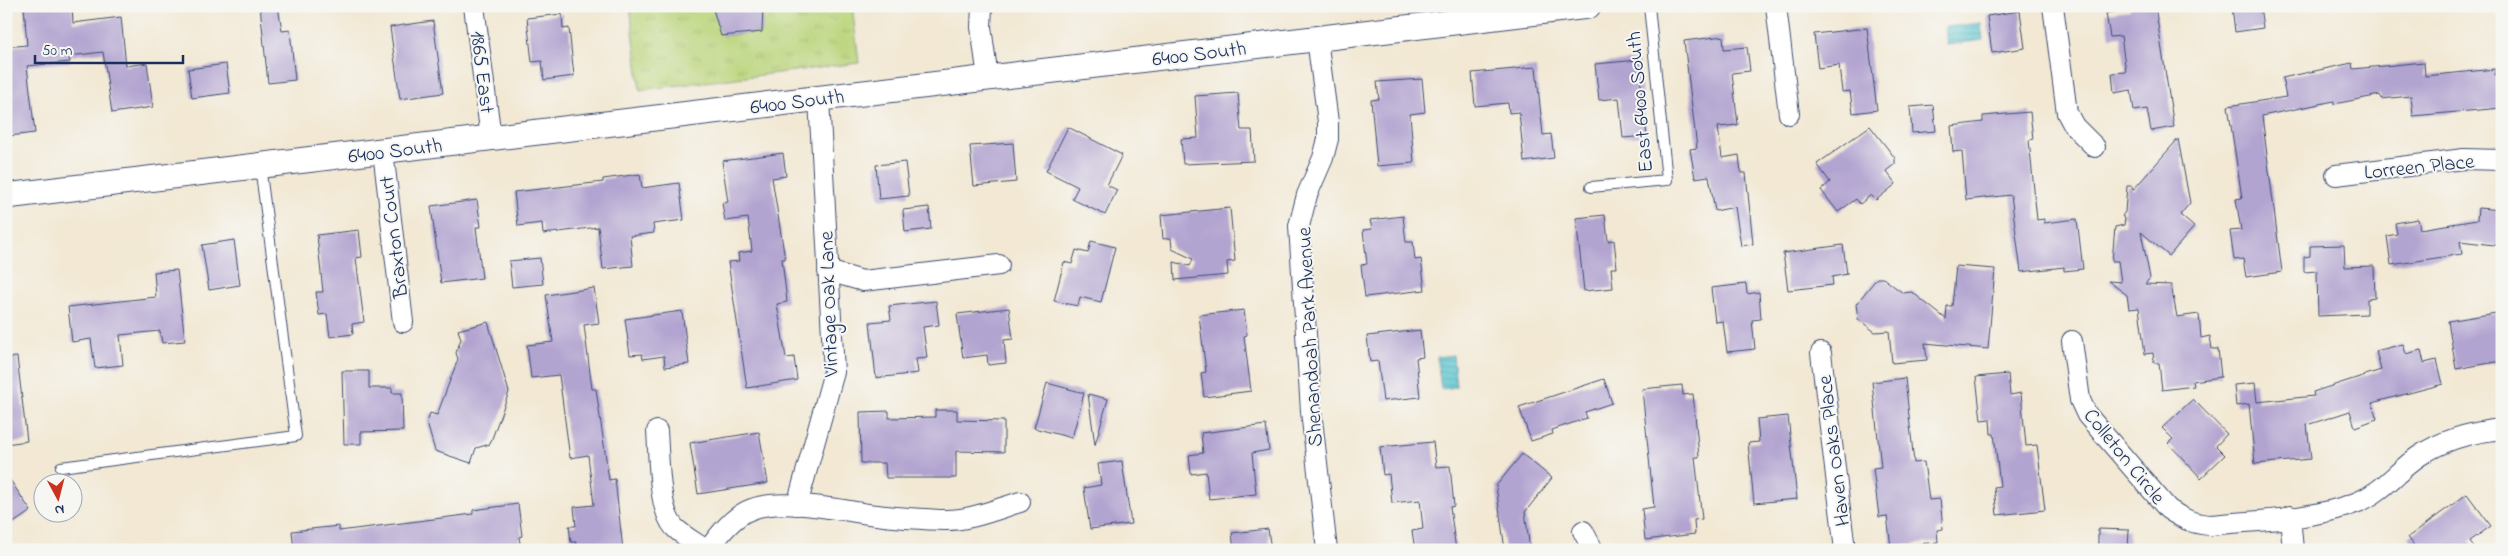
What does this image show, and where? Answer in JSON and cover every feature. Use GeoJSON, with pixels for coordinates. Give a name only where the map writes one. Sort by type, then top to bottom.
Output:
{"type":"FeatureCollection","features":[{"type":"Feature","properties":{"kind":"street","name":"1865 East"},"geometry":{"type":"LineString","coordinates":[[474,6],[491,138]]}},
{"type":"Feature","properties":{"kind":"street"},"geometry":{"type":"LineString","coordinates":[[982,6],[981,27],[988,78]]}},
{"type":"Feature","properties":{"kind":"street","name":"6400 South"},"geometry":{"type":"LineString","coordinates":[[6,196],[1588,6]]}},
{"type":"Feature","properties":{"kind":"street"},"geometry":{"type":"LineString","coordinates":[[1776,6],[1789,114]]}},
{"type":"Feature","properties":{"kind":"street"},"geometry":{"type":"LineString","coordinates":[[2053,6],[2067,113],[2074,126],[2095,147]]}},
{"type":"Feature","properties":{"kind":"street","name":"Shenandoah Park Avenue"},"geometry":{"type":"LineString","coordinates":[[1318,39],[1328,122],[1328,139],[1323,158],[1307,195],[1299,226],[1311,411],[1327,550]]}},
{"type":"Feature","properties":{"kind":"street","name":"Vintage Oak Lane"},"geometry":{"type":"LineString","coordinates":[[797,505],[834,372],[819,98]]}},
{"type":"Feature","properties":{"kind":"street","name":"Braxton Court"},"geometry":{"type":"LineString","coordinates":[[383,151],[403,322]]}},
{"type":"Feature","properties":{"kind":"street","name":"Lorreen Place"},"geometry":{"type":"LineString","coordinates":[[2336,175],[2464,159],[2502,160]]}},
{"type":"Feature","properties":{"kind":"street"},"geometry":{"type":"LineString","coordinates":[[828,271],[863,281],[999,265]]}},
{"type":"Feature","properties":{"kind":"street","name":"Colleton Circle"},"geometry":{"type":"LineString","coordinates":[[2072,341],[2078,392],[2087,415],[2168,509],[2183,520],[2197,524],[2290,516]]}},
{"type":"Feature","properties":{"kind":"street","name":"Haven Oaks Place"},"geometry":{"type":"LineString","coordinates":[[1821,352],[1845,550]]}},
{"type":"Feature","properties":{"kind":"street"},"geometry":{"type":"LineString","coordinates":[[2294,550],[2290,516],[2331,511],[2360,501],[2380,489],[2419,456],[2449,439],[2502,428]]}},
{"type":"Feature","properties":{"kind":"street"},"geometry":{"type":"LineString","coordinates":[[657,431],[661,480],[666,510],[673,526],[707,550],[742,514],[767,505],[797,505],[879,515],[942,520],[962,519],[1020,502]]}},
{"type":"Feature","properties":{"kind":"street"},"geometry":{"type":"LineString","coordinates":[[1584,531],[1592,550]]}},
{"type":"Feature","properties":{"kind":"lane","name":"East 6400 South"},"geometry":{"type":"LineString","coordinates":[[1591,187],[1667,180],[1649,6]]}},
{"type":"Feature","properties":{"kind":"lane"},"geometry":{"type":"LineString","coordinates":[[61,467],[296,436],[260,166]]}},
{"type":"Feature","properties":{"kind":"green space"},"geometry":{"type":"Polygon","coordinates":[[[630,6],[712,6],[722,36],[762,32],[763,6],[852,6],[859,63],[640,90],[630,6]]]}},
{"type":"Feature","properties":{"kind":"water"},"geometry":{"type":"Polygon","coordinates":[[[1981,23],[1983,40],[1947,45],[1945,27],[1981,23]]]}},
{"type":"Feature","properties":{"kind":"water"},"geometry":{"type":"Polygon","coordinates":[[[1453,355],[1456,387],[1441,389],[1437,357],[1453,355]]]}},
{"type":"Feature","properties":{"kind":"building"},"geometry":{"type":"Polygon","coordinates":[[[24,6],[72,6],[73,23],[121,17],[126,66],[147,63],[153,107],[112,113],[103,52],[69,56],[70,62],[27,66],[35,133],[9,136],[6,116],[6,47],[27,45],[24,6]]]}},
{"type":"Feature","properties":{"kind":"building"},"geometry":{"type":"Polygon","coordinates":[[[260,6],[278,6],[282,31],[290,30],[295,80],[268,83],[260,6]]]}},
{"type":"Feature","properties":{"kind":"building"},"geometry":{"type":"Polygon","coordinates":[[[712,6],[763,6],[762,32],[721,36],[712,6]]]}},
{"type":"Feature","properties":{"kind":"building"},"geometry":{"type":"Polygon","coordinates":[[[2130,6],[2155,6],[2174,127],[2151,131],[2147,109],[2134,111],[2131,90],[2114,93],[2112,73],[2126,72],[2121,36],[2110,37],[2106,13],[2130,10],[2130,6]]]}},
{"type":"Feature","properties":{"kind":"building"},"geometry":{"type":"Polygon","coordinates":[[[2232,6],[2260,6],[2263,28],[2235,32],[2232,6]]]}},
{"type":"Feature","properties":{"kind":"building"},"geometry":{"type":"Polygon","coordinates":[[[2020,11],[2025,48],[1992,53],[1987,16],[2020,11]]]}},
{"type":"Feature","properties":{"kind":"building"},"geometry":{"type":"Polygon","coordinates":[[[562,14],[563,29],[569,28],[574,76],[544,80],[542,61],[532,62],[527,18],[562,14]]]}},
{"type":"Feature","properties":{"kind":"building"},"geometry":{"type":"Polygon","coordinates":[[[433,21],[443,93],[400,99],[390,27],[433,21]]]}},
{"type":"Feature","properties":{"kind":"building"},"geometry":{"type":"Polygon","coordinates":[[[1867,28],[1877,110],[1853,113],[1850,91],[1842,92],[1839,65],[1818,68],[1814,34],[1867,28]]]}},
{"type":"Feature","properties":{"kind":"building"},"geometry":{"type":"Polygon","coordinates":[[[1723,36],[1724,49],[1747,47],[1750,71],[1732,73],[1738,125],[1718,127],[1722,158],[1739,155],[1741,173],[1746,173],[1753,244],[1741,246],[1735,207],[1715,211],[1709,176],[1695,178],[1690,149],[1697,148],[1684,41],[1723,36]]]}},
{"type":"Feature","properties":{"kind":"building"},"geometry":{"type":"Polygon","coordinates":[[[1638,60],[1647,136],[1623,138],[1619,98],[1599,100],[1595,64],[1638,60]]]}},
{"type":"Feature","properties":{"kind":"building"},"geometry":{"type":"Polygon","coordinates":[[[2424,62],[2425,76],[2495,69],[2495,75],[2502,74],[2502,108],[2413,116],[2411,96],[2381,99],[2380,95],[2334,104],[2334,101],[2262,116],[2282,272],[2246,277],[2243,259],[2234,260],[2230,231],[2241,230],[2236,199],[2242,198],[2228,106],[2286,97],[2282,78],[2352,63],[2353,69],[2424,62]]]}},
{"type":"Feature","properties":{"kind":"building"},"geometry":{"type":"Polygon","coordinates":[[[226,64],[230,93],[192,98],[188,69],[226,64]]]}},
{"type":"Feature","properties":{"kind":"building"},"geometry":{"type":"Polygon","coordinates":[[[1536,67],[1543,135],[1551,134],[1554,158],[1524,162],[1519,112],[1509,113],[1508,103],[1475,106],[1472,73],[1536,67]]]}},
{"type":"Feature","properties":{"kind":"building"},"geometry":{"type":"Polygon","coordinates":[[[1422,79],[1425,112],[1410,114],[1414,163],[1377,166],[1371,100],[1379,99],[1377,82],[1422,79]]]}},
{"type":"Feature","properties":{"kind":"building"},"geometry":{"type":"Polygon","coordinates":[[[1238,93],[1241,130],[1252,130],[1254,161],[1183,164],[1181,139],[1198,138],[1195,96],[1238,93]]]}},
{"type":"Feature","properties":{"kind":"building"},"geometry":{"type":"Polygon","coordinates":[[[1933,105],[1936,131],[1912,133],[1910,107],[1933,105]]]}},
{"type":"Feature","properties":{"kind":"building"},"geometry":{"type":"Polygon","coordinates":[[[2030,112],[2033,139],[2029,140],[2037,220],[2044,219],[2044,223],[2077,219],[2083,269],[2064,271],[2064,267],[2021,272],[2011,195],[1966,200],[1962,151],[1953,152],[1951,126],[1983,122],[1983,116],[2030,112]]]}},
{"type":"Feature","properties":{"kind":"building"},"geometry":{"type":"Polygon","coordinates":[[[1870,126],[1895,158],[1895,164],[1886,171],[1896,184],[1876,200],[1871,195],[1860,204],[1856,199],[1838,212],[1821,190],[1830,182],[1817,164],[1870,126]]]}},
{"type":"Feature","properties":{"kind":"building"},"geometry":{"type":"Polygon","coordinates":[[[1068,127],[1122,155],[1107,185],[1117,190],[1105,215],[1072,199],[1078,187],[1046,171],[1068,127]]]}},
{"type":"Feature","properties":{"kind":"building"},"geometry":{"type":"Polygon","coordinates":[[[2178,139],[2190,203],[2180,215],[2194,227],[2169,256],[2141,232],[2150,278],[2145,284],[2171,285],[2177,317],[2199,314],[2201,338],[2210,336],[2212,349],[2218,349],[2221,377],[2193,381],[2194,386],[2162,390],[2159,363],[2154,363],[2153,353],[2145,354],[2139,308],[2129,309],[2127,295],[2108,281],[2121,282],[2118,261],[2112,261],[2115,227],[2124,225],[2125,218],[2122,216],[2125,212],[2127,186],[2132,186],[2133,190],[2178,139]]]}},
{"type":"Feature","properties":{"kind":"building"},"geometry":{"type":"Polygon","coordinates":[[[1013,143],[1016,182],[974,186],[970,146],[1013,143]]]}},
{"type":"Feature","properties":{"kind":"building"},"geometry":{"type":"Polygon","coordinates":[[[783,153],[786,176],[772,178],[785,259],[782,259],[787,302],[777,304],[786,358],[794,357],[797,380],[747,388],[728,262],[739,261],[738,253],[752,251],[748,218],[725,221],[722,203],[728,202],[722,161],[783,153]]]}},
{"type":"Feature","properties":{"kind":"building"},"geometry":{"type":"Polygon","coordinates":[[[905,162],[909,196],[879,199],[876,165],[905,162]]]}},
{"type":"Feature","properties":{"kind":"building"},"geometry":{"type":"Polygon","coordinates":[[[640,174],[642,188],[679,183],[684,220],[653,224],[654,233],[630,236],[633,266],[603,269],[598,227],[543,234],[542,223],[518,226],[514,192],[603,182],[603,179],[640,174]]]}},
{"type":"Feature","properties":{"kind":"building"},"geometry":{"type":"Polygon","coordinates":[[[477,200],[481,227],[476,227],[482,278],[441,283],[431,206],[477,200]]]}},
{"type":"Feature","properties":{"kind":"building"},"geometry":{"type":"Polygon","coordinates":[[[929,207],[931,229],[905,232],[903,210],[929,207]]]}},
{"type":"Feature","properties":{"kind":"building"},"geometry":{"type":"Polygon","coordinates":[[[1230,208],[1235,261],[1227,262],[1228,275],[1175,280],[1174,262],[1190,266],[1193,259],[1172,249],[1171,238],[1163,239],[1161,215],[1230,208]]]}},
{"type":"Feature","properties":{"kind":"building"},"geometry":{"type":"Polygon","coordinates":[[[2478,208],[2502,210],[2502,246],[2460,241],[2462,254],[2391,265],[2387,236],[2397,234],[2395,223],[2418,219],[2420,229],[2477,220],[2478,208]]]}},
{"type":"Feature","properties":{"kind":"building"},"geometry":{"type":"Polygon","coordinates":[[[1605,215],[1608,241],[1614,240],[1617,268],[1611,268],[1613,288],[1584,291],[1576,218],[1605,215]]]}},
{"type":"Feature","properties":{"kind":"building"},"geometry":{"type":"Polygon","coordinates":[[[1403,216],[1406,242],[1413,242],[1415,260],[1421,259],[1425,290],[1365,297],[1361,265],[1367,264],[1363,230],[1372,229],[1370,220],[1403,216]]]}},
{"type":"Feature","properties":{"kind":"building"},"geometry":{"type":"Polygon","coordinates":[[[359,230],[362,257],[356,258],[364,322],[352,324],[353,334],[330,337],[327,314],[319,315],[316,292],[323,292],[317,235],[359,230]]]}},
{"type":"Feature","properties":{"kind":"building"},"geometry":{"type":"Polygon","coordinates":[[[234,240],[240,285],[209,290],[202,245],[234,240]]]}},
{"type":"Feature","properties":{"kind":"building"},"geometry":{"type":"Polygon","coordinates":[[[1091,241],[1115,247],[1101,302],[1080,297],[1078,306],[1054,301],[1064,262],[1072,264],[1076,250],[1088,253],[1091,241]]]}},
{"type":"Feature","properties":{"kind":"building"},"geometry":{"type":"Polygon","coordinates":[[[1843,245],[1847,274],[1832,277],[1833,285],[1788,290],[1783,253],[1843,245]]]}},
{"type":"Feature","properties":{"kind":"building"},"geometry":{"type":"Polygon","coordinates":[[[2344,245],[2345,267],[2374,266],[2375,298],[2367,299],[2367,314],[2318,316],[2317,271],[2304,272],[2304,257],[2310,256],[2310,246],[2344,245]]]}},
{"type":"Feature","properties":{"kind":"building"},"geometry":{"type":"Polygon","coordinates":[[[540,258],[543,284],[512,287],[509,261],[540,258]]]}},
{"type":"Feature","properties":{"kind":"building"},"geometry":{"type":"Polygon","coordinates":[[[1956,266],[1995,269],[1988,349],[1925,343],[1927,360],[1892,363],[1889,331],[1875,332],[1858,319],[1856,304],[1877,278],[1883,278],[1903,293],[1912,292],[1946,319],[1947,306],[1952,306],[1956,266]]]}},
{"type":"Feature","properties":{"kind":"building"},"geometry":{"type":"Polygon","coordinates":[[[177,270],[185,341],[162,343],[160,331],[120,335],[123,365],[95,368],[91,339],[72,342],[68,307],[156,297],[154,272],[177,270]]]}},
{"type":"Feature","properties":{"kind":"building"},"geometry":{"type":"Polygon","coordinates":[[[1746,284],[1747,294],[1759,292],[1761,319],[1752,320],[1755,349],[1727,352],[1723,321],[1715,322],[1711,288],[1746,284]]]}},
{"type":"Feature","properties":{"kind":"building"},"geometry":{"type":"Polygon","coordinates":[[[594,288],[599,323],[584,325],[592,389],[596,389],[609,480],[615,479],[623,550],[577,550],[576,542],[571,542],[569,526],[576,526],[574,507],[594,505],[588,455],[570,458],[559,375],[531,378],[527,345],[553,342],[546,295],[594,288]]]}},
{"type":"Feature","properties":{"kind":"building"},"geometry":{"type":"Polygon","coordinates":[[[936,301],[939,325],[923,327],[927,358],[916,359],[918,373],[876,378],[870,322],[891,320],[889,306],[936,301]]]}},
{"type":"Feature","properties":{"kind":"building"},"geometry":{"type":"Polygon","coordinates":[[[1009,308],[1013,339],[1004,340],[1006,363],[988,365],[987,355],[963,358],[957,314],[1009,308]]]}},
{"type":"Feature","properties":{"kind":"building"},"geometry":{"type":"Polygon","coordinates":[[[1244,310],[1247,335],[1244,336],[1251,391],[1204,397],[1201,373],[1206,372],[1199,315],[1244,310]]]}},
{"type":"Feature","properties":{"kind":"building"},"geometry":{"type":"Polygon","coordinates":[[[682,311],[689,364],[665,367],[664,356],[643,359],[642,354],[630,355],[625,319],[682,311]]]}},
{"type":"Feature","properties":{"kind":"building"},"geometry":{"type":"Polygon","coordinates":[[[2502,312],[2502,361],[2456,369],[2448,321],[2502,312]]]}},
{"type":"Feature","properties":{"kind":"building"},"geometry":{"type":"Polygon","coordinates":[[[488,322],[509,392],[490,444],[476,448],[471,463],[435,451],[427,423],[430,413],[437,415],[458,359],[456,353],[461,339],[458,330],[488,322]]]}},
{"type":"Feature","properties":{"kind":"building"},"geometry":{"type":"Polygon","coordinates":[[[1420,330],[1423,357],[1416,358],[1420,397],[1383,401],[1378,361],[1370,362],[1367,336],[1420,330]]]}},
{"type":"Feature","properties":{"kind":"building"},"geometry":{"type":"Polygon","coordinates":[[[2403,344],[2406,354],[2421,350],[2424,363],[2437,360],[2443,384],[2372,403],[2377,419],[2355,427],[2350,411],[2307,425],[2311,459],[2255,464],[2249,404],[2236,406],[2234,385],[2255,383],[2257,402],[2314,396],[2313,392],[2381,370],[2376,351],[2403,344]]]}},
{"type":"Feature","properties":{"kind":"building"},"geometry":{"type":"Polygon","coordinates":[[[17,357],[27,441],[6,444],[6,358],[17,357]]]}},
{"type":"Feature","properties":{"kind":"building"},"geometry":{"type":"Polygon","coordinates":[[[342,371],[369,371],[369,388],[392,388],[392,393],[402,393],[403,431],[361,432],[361,444],[344,444],[342,371]]]}},
{"type":"Feature","properties":{"kind":"building"},"geometry":{"type":"Polygon","coordinates":[[[2008,374],[2010,395],[2021,393],[2026,446],[2037,445],[2045,510],[1997,515],[1994,487],[2000,486],[1994,434],[1991,434],[1990,419],[1981,420],[1976,377],[2008,374]]]}},
{"type":"Feature","properties":{"kind":"building"},"geometry":{"type":"Polygon","coordinates":[[[1905,378],[1914,463],[1924,462],[1929,500],[1940,499],[1943,529],[1937,530],[1938,542],[1891,547],[1887,516],[1879,517],[1873,468],[1881,467],[1872,382],[1905,378]]]}},
{"type":"Feature","properties":{"kind":"building"},"geometry":{"type":"Polygon","coordinates":[[[1604,379],[1612,403],[1585,412],[1587,418],[1552,430],[1553,434],[1531,441],[1519,407],[1604,379]]]}},
{"type":"Feature","properties":{"kind":"building"},"geometry":{"type":"Polygon","coordinates":[[[1047,383],[1084,393],[1072,438],[1034,428],[1047,383]]]}},
{"type":"Feature","properties":{"kind":"building"},"geometry":{"type":"Polygon","coordinates":[[[1682,385],[1683,395],[1693,394],[1699,457],[1695,457],[1702,519],[1694,520],[1695,534],[1645,540],[1642,509],[1654,507],[1642,389],[1682,385]]]}},
{"type":"Feature","properties":{"kind":"building"},"geometry":{"type":"Polygon","coordinates":[[[1088,394],[1108,399],[1095,445],[1088,394]]]}},
{"type":"Feature","properties":{"kind":"building"},"geometry":{"type":"Polygon","coordinates":[[[2193,399],[2227,434],[2216,446],[2225,455],[2201,478],[2168,443],[2173,439],[2162,428],[2193,399]]]}},
{"type":"Feature","properties":{"kind":"building"},"geometry":{"type":"Polygon","coordinates":[[[935,410],[957,410],[957,420],[1004,421],[1004,452],[956,451],[956,478],[886,478],[885,463],[861,463],[860,412],[889,411],[889,418],[935,417],[935,410]]]}},
{"type":"Feature","properties":{"kind":"building"},"geometry":{"type":"Polygon","coordinates":[[[1788,416],[1797,499],[1754,503],[1748,443],[1759,442],[1757,419],[1788,416]]]}},
{"type":"Feature","properties":{"kind":"building"},"geometry":{"type":"Polygon","coordinates":[[[1266,425],[1269,450],[1252,453],[1256,494],[1209,499],[1206,472],[1191,474],[1189,455],[1203,453],[1201,433],[1266,425]]]}},
{"type":"Feature","properties":{"kind":"building"},"geometry":{"type":"Polygon","coordinates":[[[759,432],[768,483],[698,494],[690,443],[759,432]]]}},
{"type":"Feature","properties":{"kind":"building"},"geometry":{"type":"Polygon","coordinates":[[[1433,442],[1436,467],[1450,466],[1454,506],[1450,507],[1456,550],[1415,550],[1412,531],[1423,529],[1420,500],[1392,503],[1389,474],[1383,475],[1380,447],[1433,442]]]}},
{"type":"Feature","properties":{"kind":"building"},"geometry":{"type":"Polygon","coordinates":[[[1522,454],[1552,478],[1525,512],[1530,550],[1505,550],[1496,486],[1522,454]]]}},
{"type":"Feature","properties":{"kind":"building"},"geometry":{"type":"Polygon","coordinates":[[[1122,461],[1131,524],[1090,529],[1084,488],[1101,485],[1098,464],[1122,461]]]}},
{"type":"Feature","properties":{"kind":"building"},"geometry":{"type":"Polygon","coordinates":[[[6,474],[31,511],[6,528],[6,474]]]}},
{"type":"Feature","properties":{"kind":"building"},"geometry":{"type":"Polygon","coordinates":[[[2467,494],[2491,526],[2470,541],[2476,550],[2417,550],[2408,537],[2467,494]]]}},
{"type":"Feature","properties":{"kind":"building"},"geometry":{"type":"Polygon","coordinates":[[[518,504],[522,536],[519,537],[521,550],[294,550],[292,531],[339,526],[339,531],[473,514],[473,510],[518,504]]]}},
{"type":"Feature","properties":{"kind":"building"},"geometry":{"type":"Polygon","coordinates":[[[1268,529],[1271,550],[1234,550],[1232,533],[1268,529]]]}},
{"type":"Feature","properties":{"kind":"building"},"geometry":{"type":"Polygon","coordinates":[[[2098,529],[2129,530],[2128,550],[2098,550],[2098,529]]]}}]}
